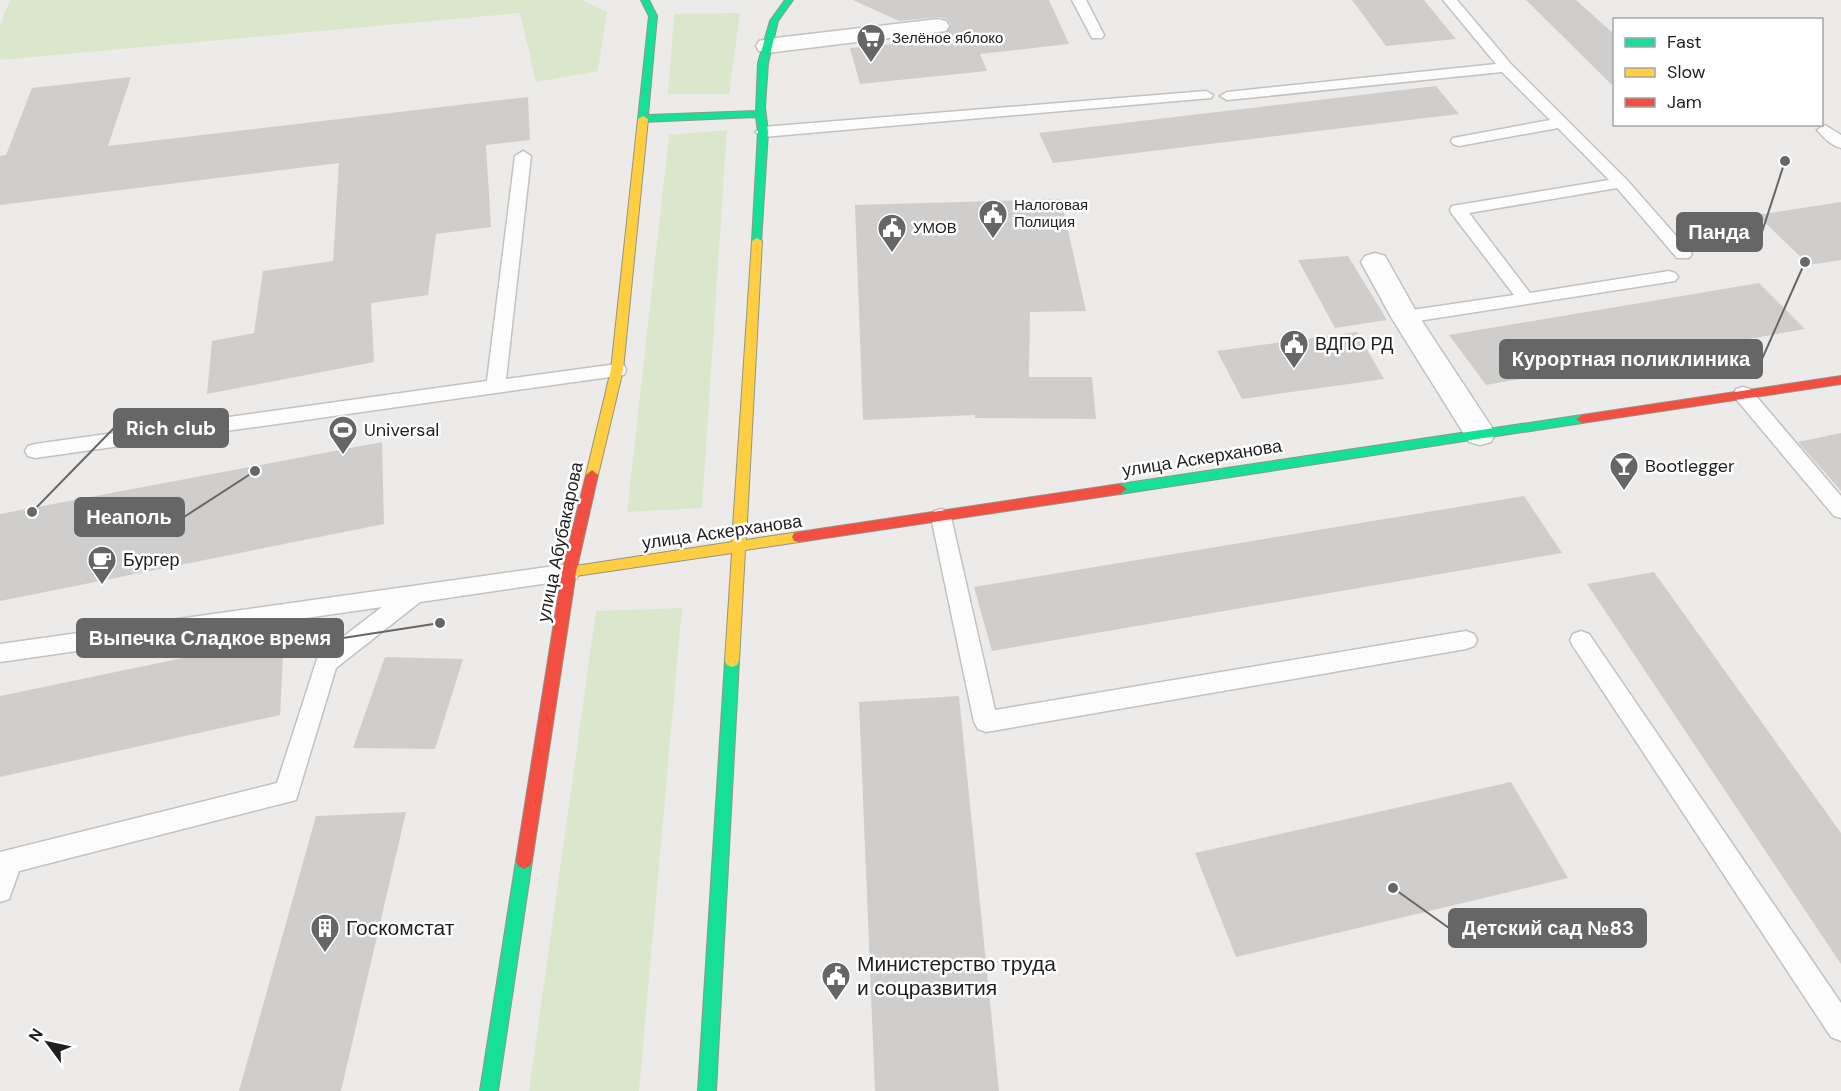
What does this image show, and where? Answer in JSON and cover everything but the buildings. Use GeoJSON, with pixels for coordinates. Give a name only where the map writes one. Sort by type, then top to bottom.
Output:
{"type":"FeatureCollection","features":[{"type":"Feature","properties":{"kind":"main road","name":"улица Абубакарова"},"geometry":{"type":"LineString","coordinates":[[489,1091],[569,572],[617,370],[653,16],[645,0]]}},
{"type":"Feature","properties":{"kind":"main road"},"geometry":{"type":"LineString","coordinates":[[706,1091],[763,132],[759,114],[767,46],[774,21],[789,0]]}},
{"type":"Feature","properties":{"kind":"main road"},"geometry":{"type":"LineString","coordinates":[[644,118],[759,114]]}},
{"type":"Feature","properties":{"kind":"main road","name":"улица Аскерханова"},"geometry":{"type":"LineString","coordinates":[[569,572],[1841,380]]}},
{"type":"Feature","properties":{"kind":"street"},"geometry":{"type":"LineString","coordinates":[[767,46],[938,26]]}},
{"type":"Feature","properties":{"kind":"street"},"geometry":{"type":"LineString","coordinates":[[1376,262],[1405,317],[1480,434]]}},
{"type":"Feature","properties":{"kind":"lane"},"geometry":{"type":"LineString","coordinates":[[1079,0],[1097,35]]}},
{"type":"Feature","properties":{"kind":"lane"},"geometry":{"type":"LineString","coordinates":[[1450,0],[1506,67],[1621,183],[1683,254]]}},
{"type":"Feature","properties":{"kind":"lane"},"geometry":{"type":"LineString","coordinates":[[1227,96],[1506,67]]}},
{"type":"Feature","properties":{"kind":"lane"},"geometry":{"type":"LineString","coordinates":[[763,132],[1206,94]]}},
{"type":"Feature","properties":{"kind":"lane"},"geometry":{"type":"LineString","coordinates":[[1459,141],[1560,123]]}},
{"type":"Feature","properties":{"kind":"lane"},"geometry":{"type":"LineString","coordinates":[[1825,130],[1841,143]]}},
{"type":"Feature","properties":{"kind":"lane"},"geometry":{"type":"LineString","coordinates":[[496,387],[523,156]]}},
{"type":"Feature","properties":{"kind":"lane"},"geometry":{"type":"LineString","coordinates":[[1526,299],[1458,210],[1621,183]]}},
{"type":"Feature","properties":{"kind":"lane"},"geometry":{"type":"LineString","coordinates":[[1405,317],[1669,277]]}},
{"type":"Feature","properties":{"kind":"lane"},"geometry":{"type":"LineString","coordinates":[[35,451],[617,370]]}},
{"type":"Feature","properties":{"kind":"lane"},"geometry":{"type":"LineString","coordinates":[[1743,394],[1841,510]]}},
{"type":"Feature","properties":{"kind":"lane"},"geometry":{"type":"LineString","coordinates":[[941,517],[986,722],[1466,640]]}},
{"type":"Feature","properties":{"kind":"lane"},"geometry":{"type":"LineString","coordinates":[[0,652],[569,572]]}},
{"type":"Feature","properties":{"kind":"lane"},"geometry":{"type":"LineString","coordinates":[[0,890],[4,863],[286,792],[326,663],[412,595]]}},
{"type":"Feature","properties":{"kind":"lane"},"geometry":{"type":"LineString","coordinates":[[1581,640],[1841,1027]]}},
{"type":"Feature","properties":{"kind":"green space"},"geometry":{"type":"Polygon","coordinates":[[[10,0],[582,0],[607,12],[598,71],[536,82],[520,13],[0,60],[0,25],[10,0]]]}},
{"type":"Feature","properties":{"kind":"green space"},"geometry":{"type":"Polygon","coordinates":[[[740,13],[729,94],[668,94],[674,14],[740,13]]]}},
{"type":"Feature","properties":{"kind":"green space"},"geometry":{"type":"Polygon","coordinates":[[[727,130],[702,508],[627,512],[669,135],[727,130]]]}},
{"type":"Feature","properties":{"kind":"green space"},"geometry":{"type":"Polygon","coordinates":[[[682,608],[639,1091],[529,1091],[596,611],[682,608]]]}},
{"type":"Feature","properties":{"kind":"traffic: fast"},"geometry":{"type":"LineString","coordinates":[[643,119],[653,16],[645,0]]}},
{"type":"Feature","properties":{"kind":"traffic: fast"},"geometry":{"type":"LineString","coordinates":[[757,241],[763,132],[760,107],[763,63],[774,21],[789,0]]}},
{"type":"Feature","properties":{"kind":"traffic: fast"},"geometry":{"type":"LineString","coordinates":[[644,118],[759,114]]}},
{"type":"Feature","properties":{"kind":"traffic: fast"},"geometry":{"type":"LineString","coordinates":[[1120,489],[1582,419]]}},
{"type":"Feature","properties":{"kind":"traffic: fast"},"geometry":{"type":"LineString","coordinates":[[707,1091],[732,661]]}},
{"type":"Feature","properties":{"kind":"traffic: fast"},"geometry":{"type":"LineString","coordinates":[[489,1091],[524,861]]}},
{"type":"Feature","properties":{"kind":"traffic: slow"},"geometry":{"type":"LineString","coordinates":[[592,475],[617,370],[643,119]]}},
{"type":"Feature","properties":{"kind":"traffic: slow"},"geometry":{"type":"LineString","coordinates":[[732,661],[757,241]]}},
{"type":"Feature","properties":{"kind":"traffic: slow"},"geometry":{"type":"LineString","coordinates":[[569,572],[799,537]]}},
{"type":"Feature","properties":{"kind":"traffic: jam"},"geometry":{"type":"LineString","coordinates":[[1582,419],[1841,380]]}},
{"type":"Feature","properties":{"kind":"traffic: jam"},"geometry":{"type":"LineString","coordinates":[[524,861],[569,572],[592,475]]}},
{"type":"Feature","properties":{"kind":"traffic: jam"},"geometry":{"type":"LineString","coordinates":[[799,537],[1120,489]]}},
{"type":"Feature","properties":{"kind":"place","name":"Зелёное яблоко"},"geometry":{"type":"Point","coordinates":[871,64]}},
{"type":"Feature","properties":{"kind":"place","name":"Панда"},"geometry":{"type":"Point","coordinates":[1785,161]}},
{"type":"Feature","properties":{"kind":"place","name":"Налоговая Полиция"},"geometry":{"type":"Point","coordinates":[993,240]}},
{"type":"Feature","properties":{"kind":"place","name":"УМОВ"},"geometry":{"type":"Point","coordinates":[892,254]}},
{"type":"Feature","properties":{"kind":"place","name":"Курортная поликлиника"},"geometry":{"type":"Point","coordinates":[1805,262]}},
{"type":"Feature","properties":{"kind":"place","name":"ВДПО РД"},"geometry":{"type":"Point","coordinates":[1294,370]}},
{"type":"Feature","properties":{"kind":"place","name":"Universal"},"geometry":{"type":"Point","coordinates":[343,456]}},
{"type":"Feature","properties":{"kind":"place","name":"Неаполь"},"geometry":{"type":"Point","coordinates":[255,471]}},
{"type":"Feature","properties":{"kind":"place","name":"Bootlegger"},"geometry":{"type":"Point","coordinates":[1624,492]}},
{"type":"Feature","properties":{"kind":"place","name":"Rich club"},"geometry":{"type":"Point","coordinates":[32,512]}},
{"type":"Feature","properties":{"kind":"place","name":"Бургер"},"geometry":{"type":"Point","coordinates":[102,586]}},
{"type":"Feature","properties":{"kind":"place","name":"Выпечка Сладкое время"},"geometry":{"type":"Point","coordinates":[440,623]}},
{"type":"Feature","properties":{"kind":"place","name":"Детский сад №83"},"geometry":{"type":"Point","coordinates":[1393,888]}},
{"type":"Feature","properties":{"kind":"place","name":"Госкомстат"},"geometry":{"type":"Point","coordinates":[325,954]}},
{"type":"Feature","properties":{"kind":"place","name":"Министерство труда и соцразвития"},"geometry":{"type":"Point","coordinates":[836,1002]}}]}
